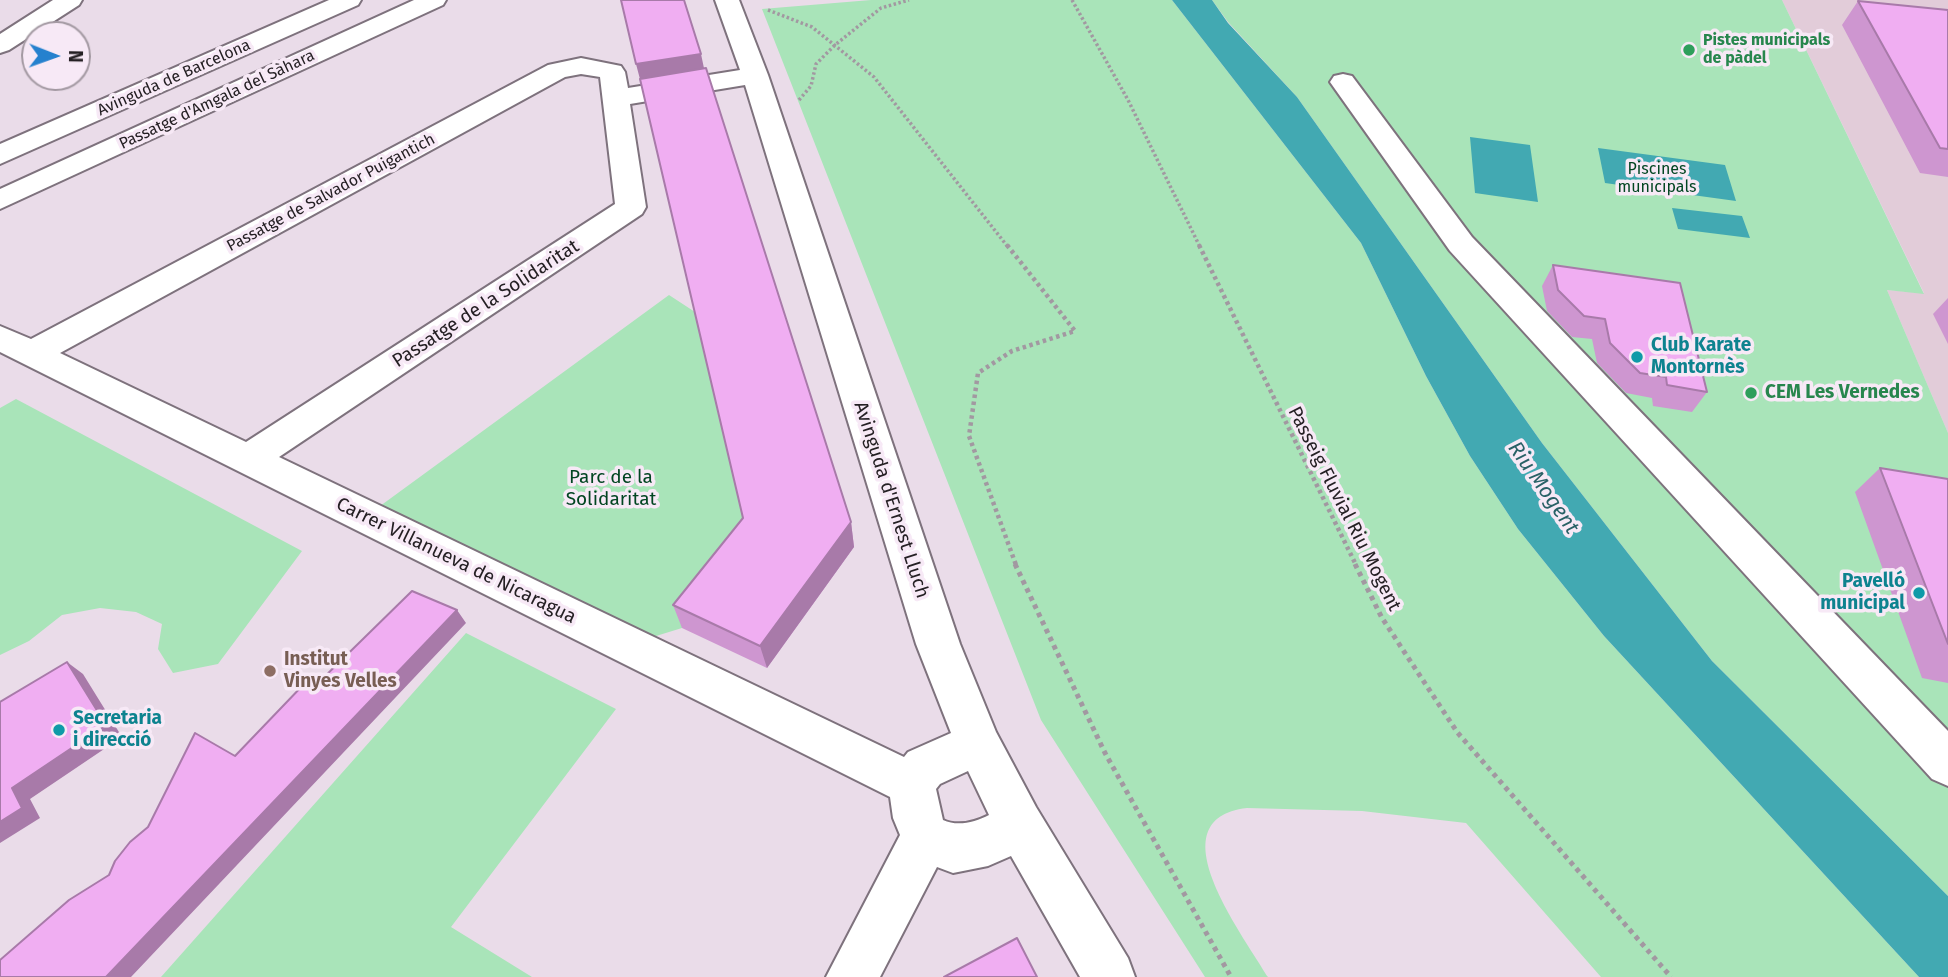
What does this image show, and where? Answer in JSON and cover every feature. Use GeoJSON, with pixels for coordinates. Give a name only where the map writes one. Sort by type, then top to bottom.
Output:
{"type":"FeatureCollection","features":[{"type":"Feature","properties":{"kind":"street"},"geometry":{"type":"LineString","coordinates":[[0,45],[70,0]]}},
{"type":"Feature","properties":{"kind":"street","name":"Avinguda de Barcelona"},"geometry":{"type":"LineString","coordinates":[[0,155],[349,0]]}},
{"type":"Feature","properties":{"kind":"street","name":"Passatge d'Amgala del Sàhara"},"geometry":{"type":"LineString","coordinates":[[0,200],[434,0]]}},
{"type":"Feature","properties":{"kind":"street","name":"Avinguda d'Ernest Lluch"},"geometry":{"type":"LineString","coordinates":[[727,0],[760,91],[938,644],[978,743],[1018,824],[1109,977]]}},
{"type":"Feature","properties":{"kind":"street","name":"Passatge de Salvador Puigantich"},"geometry":{"type":"LineString","coordinates":[[16,346],[557,71],[581,66],[612,72],[615,98]]}},
{"type":"Feature","properties":{"kind":"street"},"geometry":{"type":"LineString","coordinates":[[1343,82],[1461,244],[1948,764]]}},
{"type":"Feature","properties":{"kind":"street"},"geometry":{"type":"LineString","coordinates":[[615,98],[760,91]]}},
{"type":"Feature","properties":{"kind":"street","name":"Passatge de la Solidaritat"},"geometry":{"type":"LineString","coordinates":[[248,459],[631,207],[615,98]]}},
{"type":"Feature","properties":{"kind":"street","name":"Carrer Villanueva de Nicaragua"},"geometry":{"type":"LineString","coordinates":[[16,346],[912,784]]}},
{"type":"Feature","properties":{"kind":"street"},"geometry":{"type":"LineString","coordinates":[[978,743],[924,768],[912,784],[917,818],[926,837],[953,849],[988,842],[1018,824]]}},
{"type":"Feature","properties":{"kind":"street"},"geometry":{"type":"LineString","coordinates":[[852,977],[926,837]]}},
{"type":"Feature","properties":{"kind":"path"},"geometry":{"type":"LineString","coordinates":[[764,0],[768,11],[812,27],[874,77],[1075,331],[1012,351],[978,373],[969,436],[1013,559],[1105,753],[1231,977]]}},
{"type":"Feature","properties":{"kind":"path"},"geometry":{"type":"LineString","coordinates":[[760,91],[798,101],[811,86],[816,64],[835,45],[881,8],[909,0]]}},
{"type":"Feature","properties":{"kind":"path","name":"Passeig Fluvial Riu Mogent"},"geometry":{"type":"LineString","coordinates":[[1072,0],[1128,100],[1382,618],[1457,732],[1671,977]]}},
{"type":"Feature","properties":{"kind":"shaded area"},"geometry":{"type":"Polygon","coordinates":[[[1782,0],[1948,0],[1948,433],[1887,290],[1924,293],[1782,0]]]}},
{"type":"Feature","properties":{"kind":"green space"},"geometry":{"type":"Polygon","coordinates":[[[871,0],[1172,0],[1361,243],[1426,376],[1470,456],[1518,529],[1604,636],[1919,977],[1601,977],[1466,823],[1362,811],[1247,808],[1220,817],[1207,833],[1206,856],[1226,909],[1268,977],[1205,977],[1041,720],[762,9],[871,0]]]}},
{"type":"Feature","properties":{"kind":"green space","name":"CEM Les Vernedes"},"geometry":{"type":"Polygon","coordinates":[[[1212,0],[1782,0],[1924,294],[1887,290],[1948,433],[1948,896],[1712,661],[1542,443],[1297,97],[1228,22],[1212,0]]]}},
{"type":"Feature","properties":{"kind":"green space","name":"Parc de la Solidaritat"},"geometry":{"type":"Polygon","coordinates":[[[669,295],[695,312],[749,542],[682,628],[643,640],[376,509],[669,295]]]}},
{"type":"Feature","properties":{"kind":"green space"},"geometry":{"type":"Polygon","coordinates":[[[16,399],[302,551],[218,664],[173,673],[158,649],[162,624],[136,612],[100,608],[62,615],[29,641],[0,655],[0,408],[16,399]]]}},
{"type":"Feature","properties":{"kind":"green space"},"geometry":{"type":"Polygon","coordinates":[[[466,633],[616,709],[451,927],[532,977],[161,977],[466,633]]]}},
{"type":"Feature","properties":{"kind":"water","name":"Riu Mogent"},"geometry":{"type":"Polygon","coordinates":[[[1172,0],[1212,0],[1228,23],[1297,97],[1542,443],[1712,661],[1948,896],[1948,977],[1919,977],[1604,636],[1518,529],[1470,456],[1426,376],[1361,243],[1172,0]]]}},
{"type":"Feature","properties":{"kind":"water"},"geometry":{"type":"Polygon","coordinates":[[[1470,137],[1530,145],[1538,202],[1475,193],[1470,137]]]}},
{"type":"Feature","properties":{"kind":"water"},"geometry":{"type":"Polygon","coordinates":[[[1598,148],[1725,165],[1736,201],[1605,183],[1598,148]]]}},
{"type":"Feature","properties":{"kind":"water"},"geometry":{"type":"Polygon","coordinates":[[[1672,208],[1742,216],[1750,238],[1678,229],[1672,208]]]}},
{"type":"Feature","properties":{"kind":"building"},"geometry":{"type":"Polygon","coordinates":[[[621,0],[684,0],[701,54],[636,64],[621,0]]]}},
{"type":"Feature","properties":{"kind":"building"},"geometry":{"type":"Polygon","coordinates":[[[1858,1],[1948,10],[1948,149],[1940,148],[1858,1]]]}},
{"type":"Feature","properties":{"kind":"building"},"geometry":{"type":"Polygon","coordinates":[[[706,68],[851,522],[760,646],[673,605],[743,518],[640,79],[706,68]]]}},
{"type":"Feature","properties":{"kind":"building"},"geometry":{"type":"Polygon","coordinates":[[[1553,265],[1680,283],[1707,392],[1667,385],[1666,377],[1640,373],[1610,343],[1605,319],[1584,316],[1558,290],[1553,265]]]}},
{"type":"Feature","properties":{"kind":"building"},"geometry":{"type":"Polygon","coordinates":[[[1880,468],[1948,479],[1948,644],[1880,468]]]}},
{"type":"Feature","properties":{"kind":"building"},"geometry":{"type":"Polygon","coordinates":[[[412,591],[457,610],[106,977],[0,977],[0,960],[69,900],[109,875],[115,861],[130,842],[148,827],[195,733],[235,756],[305,683],[314,687],[412,591]]]}},
{"type":"Feature","properties":{"kind":"building","name":"Secretaria i direcció"},"geometry":{"type":"Polygon","coordinates":[[[67,662],[106,725],[12,788],[22,808],[0,822],[0,702],[67,662]]]}},
{"type":"Feature","properties":{"kind":"building"},"geometry":{"type":"Polygon","coordinates":[[[1017,938],[1037,977],[944,977],[1017,938]]]}},
{"type":"Feature","properties":{"kind":"place","name":"Pistes municipals de pàdel"},"geometry":{"type":"Point","coordinates":[1689,50]}},
{"type":"Feature","properties":{"kind":"place","name":"Club Karate Montornès"},"geometry":{"type":"Point","coordinates":[1637,357]}},
{"type":"Feature","properties":{"kind":"place","name":"CEM Les Vernedes"},"geometry":{"type":"Point","coordinates":[1751,393]}},
{"type":"Feature","properties":{"kind":"place","name":"Pavelló municipal"},"geometry":{"type":"Point","coordinates":[1919,593]}},
{"type":"Feature","properties":{"kind":"place","name":"Institut Vinyes Velles"},"geometry":{"type":"Point","coordinates":[270,671]}},
{"type":"Feature","properties":{"kind":"place","name":"Secretaria i direcció"},"geometry":{"type":"Point","coordinates":[59,730]}},
{"type":"Feature","properties":{"kind":"park label","name":"Piscines municipals"},"geometry":{"type":"Point","coordinates":[1657,179]}}]}
